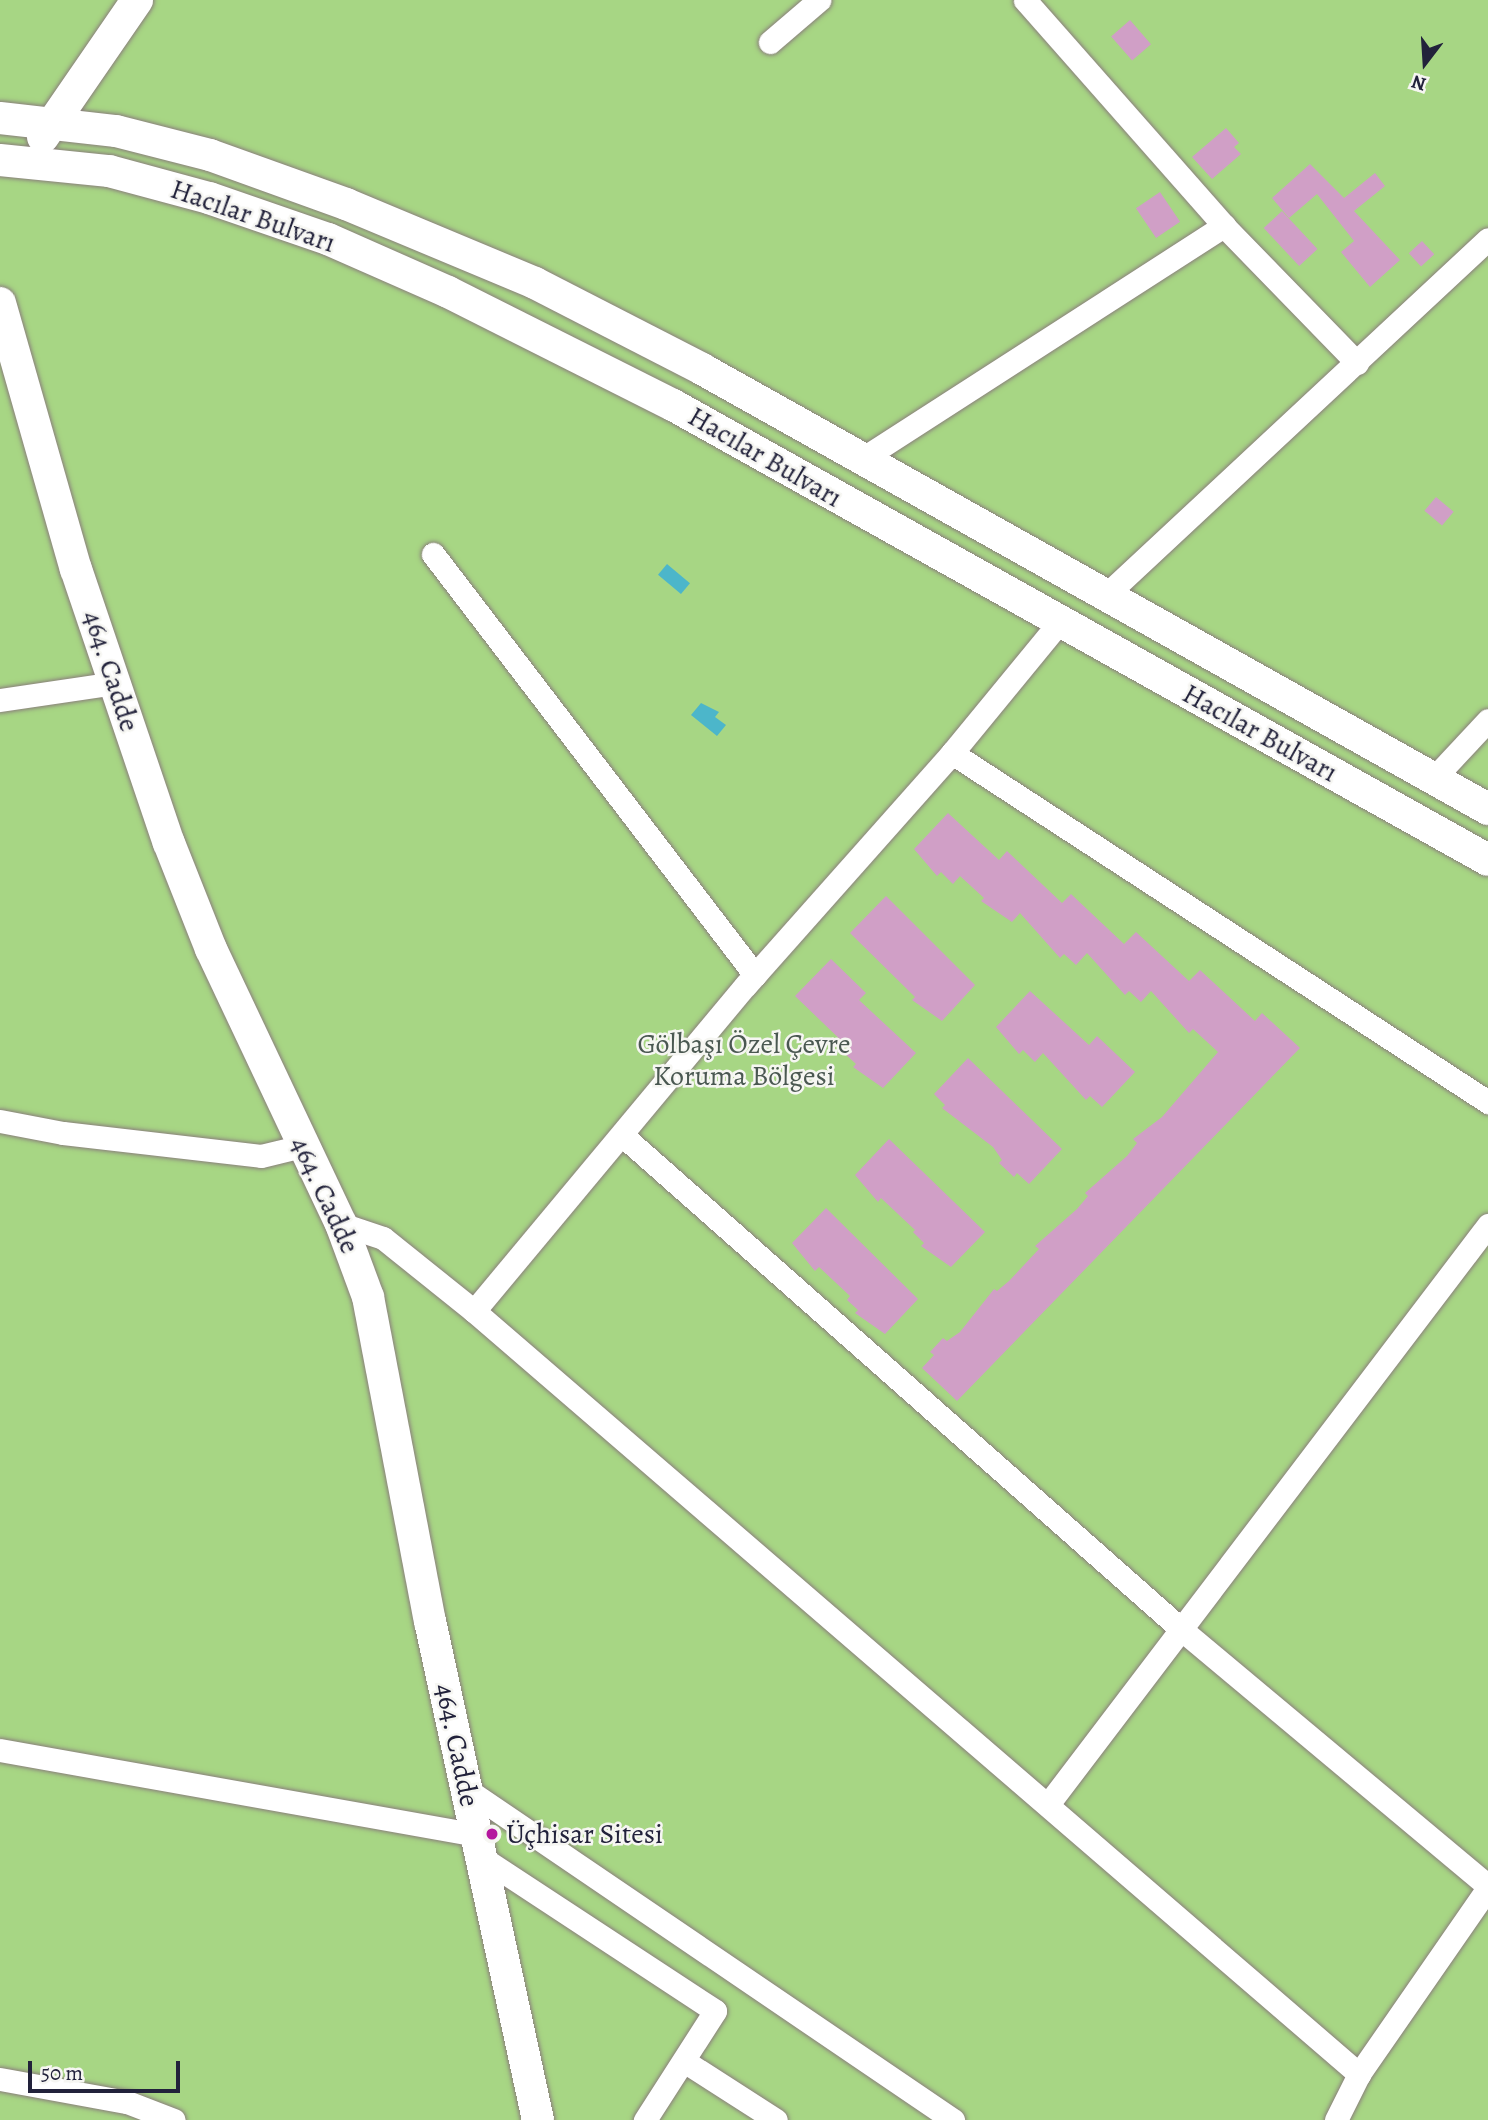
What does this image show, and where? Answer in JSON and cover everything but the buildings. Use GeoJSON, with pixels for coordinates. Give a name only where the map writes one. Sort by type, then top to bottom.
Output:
{"type":"FeatureCollection","features":[{"type":"Feature","properties":{"kind":"main road"},"geometry":{"type":"LineString","coordinates":[[15,161],[52,121],[137,0]]}},
{"type":"Feature","properties":{"kind":"main road","name":"Hacılar Bulvarı"},"geometry":{"type":"LineString","coordinates":[[0,118],[52,121],[116,131],[210,155],[485,261],[644,337],[1488,809]]}},
{"type":"Feature","properties":{"kind":"main road","name":"Hacılar Bulvarı"},"geometry":{"type":"LineString","coordinates":[[15,161],[109,171],[248,210],[448,292],[673,405],[1058,624],[1488,860]]}},
{"type":"Feature","properties":{"kind":"main road","name":"464. Cadde"},"geometry":{"type":"LineString","coordinates":[[0,303],[76,569],[211,949],[341,1224],[364,1287],[380,1348],[466,1789],[538,2120]]}},
{"type":"Feature","properties":{"kind":"street"},"geometry":{"type":"LineString","coordinates":[[770,42],[819,0]]}},
{"type":"Feature","properties":{"kind":"street"},"geometry":{"type":"LineString","coordinates":[[1025,0],[1224,226],[1357,363]]}},
{"type":"Feature","properties":{"kind":"street"},"geometry":{"type":"LineString","coordinates":[[862,459],[1224,226]]}},
{"type":"Feature","properties":{"kind":"street"},"geometry":{"type":"LineString","coordinates":[[1106,595],[1488,239]]}},
{"type":"Feature","properties":{"kind":"street"},"geometry":{"type":"LineString","coordinates":[[433,554],[755,975]]}},
{"type":"Feature","properties":{"kind":"street"},"geometry":{"type":"LineString","coordinates":[[474,1311],[755,975],[952,753],[1058,624]]}},
{"type":"Feature","properties":{"kind":"street"},"geometry":{"type":"LineString","coordinates":[[0,701],[115,683]]}},
{"type":"Feature","properties":{"kind":"street"},"geometry":{"type":"LineString","coordinates":[[1434,778],[1488,720]]}},
{"type":"Feature","properties":{"kind":"street"},"geometry":{"type":"LineString","coordinates":[[952,753],[1486,1096]]}},
{"type":"Feature","properties":{"kind":"street"},"geometry":{"type":"LineString","coordinates":[[0,1121],[62,1133],[261,1156],[302,1146]]}},
{"type":"Feature","properties":{"kind":"street"},"geometry":{"type":"LineString","coordinates":[[622,1135],[1182,1630],[1488,1887],[1359,2074],[1336,2120]]}},
{"type":"Feature","properties":{"kind":"street"},"geometry":{"type":"LineString","coordinates":[[341,1224],[383,1238],[474,1311],[1049,1803],[1359,2074]]}},
{"type":"Feature","properties":{"kind":"street"},"geometry":{"type":"LineString","coordinates":[[1049,1803],[1488,1224]]}},
{"type":"Feature","properties":{"kind":"street"},"geometry":{"type":"LineString","coordinates":[[0,1750],[478,1846],[715,2011],[645,2120]]}},
{"type":"Feature","properties":{"kind":"street"},"geometry":{"type":"LineString","coordinates":[[466,1789],[953,2120]]}},
{"type":"Feature","properties":{"kind":"street"},"geometry":{"type":"LineString","coordinates":[[684,2061],[776,2120]]}},
{"type":"Feature","properties":{"kind":"street"},"geometry":{"type":"LineString","coordinates":[[0,2079],[127,2102],[174,2120]]}},
{"type":"Feature","properties":{"kind":"green space","name":"Gölbaşı Özel Çevre Koruma Bölgesi"},"geometry":{"type":"Polygon","coordinates":[[[0,0],[1488,0],[1488,2120],[0,2120],[0,0]]]}},
{"type":"Feature","properties":{"kind":"water"},"geometry":{"type":"Polygon","coordinates":[[[667,564],[690,583],[681,594],[658,575],[667,564]]]}},
{"type":"Feature","properties":{"kind":"water"},"geometry":{"type":"Polygon","coordinates":[[[701,703],[719,712],[715,717],[726,725],[717,736],[691,715],[701,703]]]}},
{"type":"Feature","properties":{"kind":"place","name":"Üçhisar Sitesi"},"geometry":{"type":"Point","coordinates":[492,1834]}}]}
